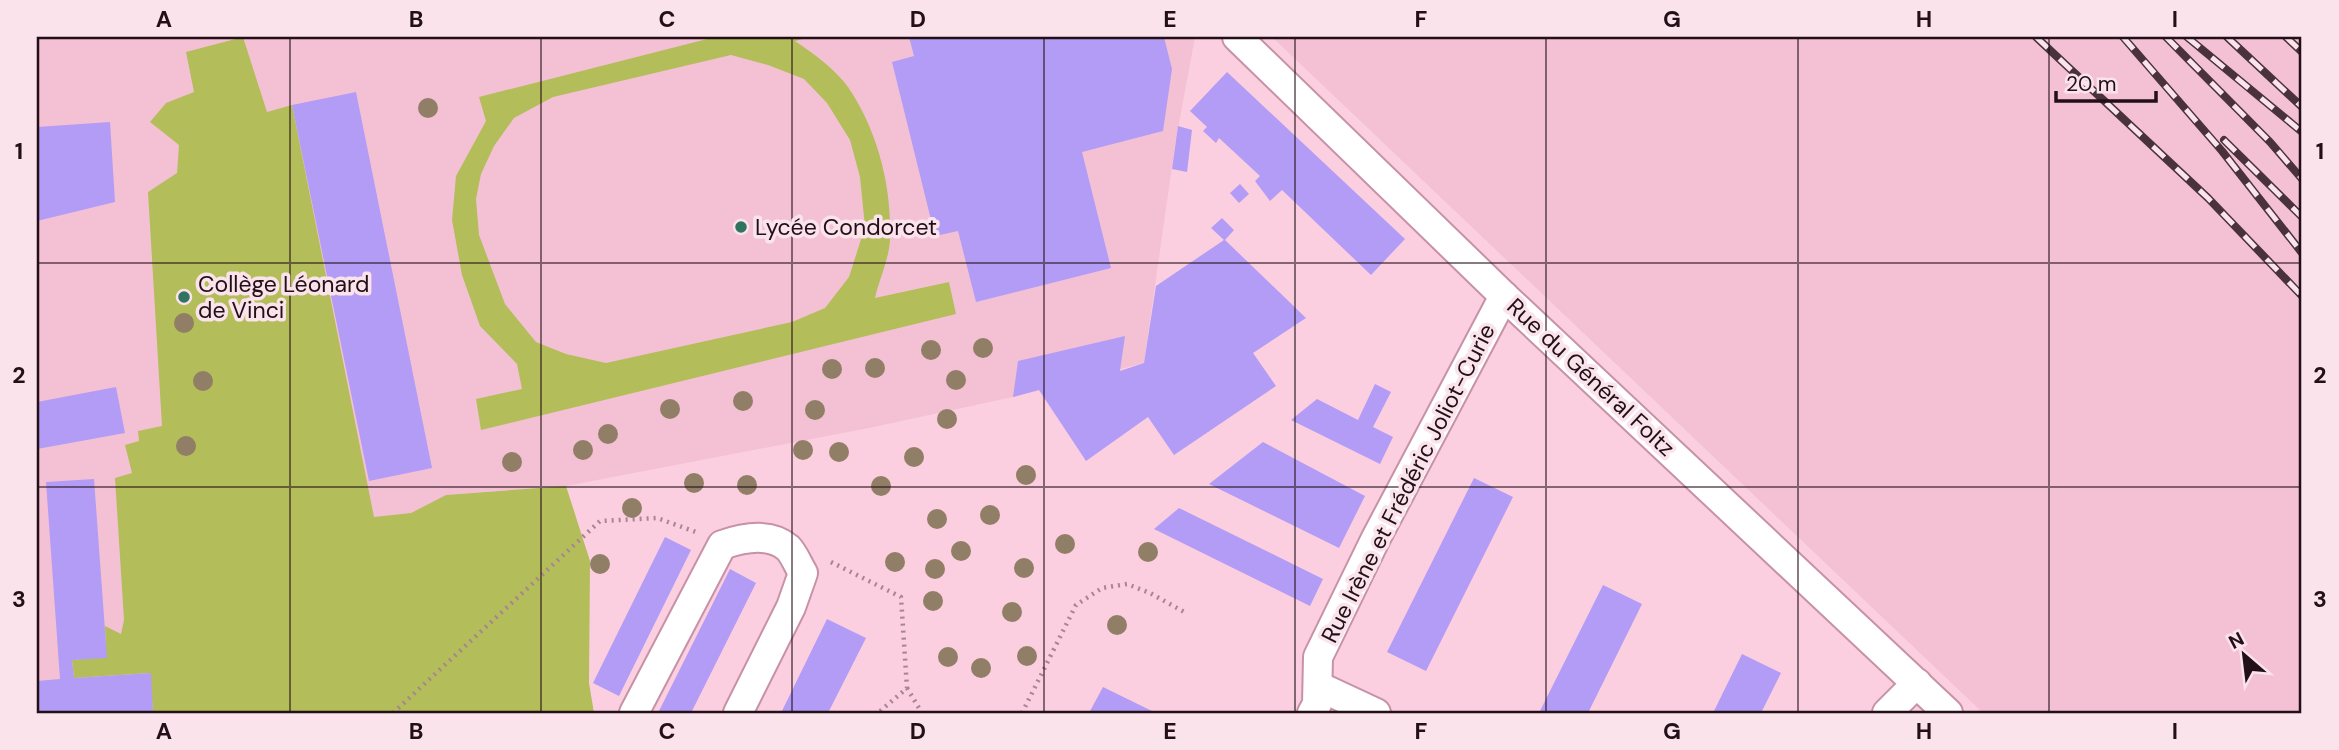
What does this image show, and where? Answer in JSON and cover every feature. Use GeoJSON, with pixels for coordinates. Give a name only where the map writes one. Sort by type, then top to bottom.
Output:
{"type":"FeatureCollection","features":[{"type":"Feature","properties":{"kind":"street","name":"Rue du Général Foltz"},"geometry":{"type":"LineString","coordinates":[[1237,37],[1504,296],[1948,713]]}},
{"type":"Feature","properties":{"kind":"street","name":"Rue Irène et Frédéric Joliot-Curie"},"geometry":{"type":"LineString","coordinates":[[1315,700],[1318,657],[1376,538],[1504,296]]}},
{"type":"Feature","properties":{"kind":"street"},"geometry":{"type":"LineString","coordinates":[[634,713],[722,545],[741,538],[769,539],[788,548],[803,573],[791,607],[738,713]]}},
{"type":"Feature","properties":{"kind":"street"},"geometry":{"type":"LineString","coordinates":[[1887,713],[1917,683]]}},
{"type":"Feature","properties":{"kind":"street"},"geometry":{"type":"LineString","coordinates":[[1315,700],[1376,713]]}},
{"type":"Feature","properties":{"kind":"path"},"geometry":{"type":"LineString","coordinates":[[393,713],[600,521],[657,518],[704,535],[722,545]]}},
{"type":"Feature","properties":{"kind":"path"},"geometry":{"type":"LineString","coordinates":[[788,548],[810,552],[901,597],[907,688],[922,713]]}},
{"type":"Feature","properties":{"kind":"path"},"geometry":{"type":"LineString","coordinates":[[1022,713],[1076,605],[1102,588],[1127,584],[1186,613]]}},
{"type":"Feature","properties":{"kind":"path"},"geometry":{"type":"LineString","coordinates":[[878,713],[907,688]]}},
{"type":"Feature","properties":{"kind":"shaded area","name":"Lycée Condorcet"},"geometry":{"type":"Polygon","coordinates":[[[37,37],[1195,37],[1175,145],[1144,363],[1013,397],[869,428],[566,486],[446,495],[411,513],[151,673],[153,713],[37,713],[37,37]]]}},
{"type":"Feature","properties":{"kind":"shaded area"},"geometry":{"type":"Polygon","coordinates":[[[1272,37],[2302,37],[2302,713],[1983,713],[1272,37]]]}},
{"type":"Feature","properties":{"kind":"green space"},"geometry":{"type":"Polygon","coordinates":[[[243,37],[267,112],[292,105],[374,517],[411,513],[446,495],[566,486],[590,561],[589,683],[594,713],[153,713],[150,673],[74,678],[72,660],[106,657],[105,626],[121,634],[124,620],[115,478],[132,473],[125,445],[139,441],[138,431],[162,426],[148,192],[177,173],[179,145],[150,122],[166,103],[194,92],[186,52],[243,37]]]}},
{"type":"Feature","properties":{"kind":"green space"},"geometry":{"type":"Polygon","coordinates":[[[715,37],[810,37],[795,41],[830,68],[848,87],[875,141],[886,180],[890,240],[875,298],[949,282],[956,314],[481,430],[476,399],[522,389],[517,364],[480,326],[462,275],[452,220],[456,176],[486,121],[479,97],[715,37]],[[731,55],[553,97],[514,118],[494,146],[481,174],[476,199],[479,235],[505,304],[536,342],[566,354],[606,363],[792,322],[825,308],[849,277],[865,227],[860,177],[850,140],[827,103],[804,79],[731,55]]]}},
{"type":"Feature","properties":{"kind":"building"},"geometry":{"type":"Polygon","coordinates":[[[909,37],[1164,37],[1172,69],[1163,131],[1082,152],[1111,268],[976,302],[958,231],[935,236],[892,62],[914,56],[909,37]]]}},
{"type":"Feature","properties":{"kind":"building"},"geometry":{"type":"Polygon","coordinates":[[[1227,72],[1405,239],[1371,275],[1282,190],[1270,201],[1255,181],[1260,176],[1219,138],[1216,143],[1203,131],[1207,127],[1190,111],[1227,72]]]}},
{"type":"Feature","properties":{"kind":"building"},"geometry":{"type":"Polygon","coordinates":[[[356,92],[432,468],[369,481],[292,105],[356,92]]]}},
{"type":"Feature","properties":{"kind":"building"},"geometry":{"type":"Polygon","coordinates":[[[110,122],[115,202],[37,221],[37,127],[110,122]]]}},
{"type":"Feature","properties":{"kind":"building"},"geometry":{"type":"Polygon","coordinates":[[[1178,126],[1192,130],[1187,172],[1172,169],[1178,126]]]}},
{"type":"Feature","properties":{"kind":"building"},"geometry":{"type":"Polygon","coordinates":[[[1240,184],[1249,194],[1239,203],[1230,193],[1240,184]]]}},
{"type":"Feature","properties":{"kind":"building"},"geometry":{"type":"Polygon","coordinates":[[[1222,218],[1234,230],[1225,240],[1306,318],[1253,353],[1276,386],[1174,455],[1148,417],[1086,461],[1039,390],[1013,397],[1018,361],[1125,336],[1120,371],[1144,363],[1156,286],[1224,240],[1211,228],[1222,218]]]}},
{"type":"Feature","properties":{"kind":"building"},"geometry":{"type":"Polygon","coordinates":[[[1375,384],[1391,392],[1373,427],[1393,437],[1380,464],[1291,420],[1317,399],[1358,420],[1375,384]]]}},
{"type":"Feature","properties":{"kind":"building"},"geometry":{"type":"Polygon","coordinates":[[[116,387],[125,433],[37,449],[37,402],[116,387]]]}},
{"type":"Feature","properties":{"kind":"building"},"geometry":{"type":"Polygon","coordinates":[[[1263,442],[1365,496],[1339,548],[1209,484],[1263,442]]]}},
{"type":"Feature","properties":{"kind":"building"},"geometry":{"type":"Polygon","coordinates":[[[1474,478],[1513,497],[1426,671],[1387,652],[1474,478]]]}},
{"type":"Feature","properties":{"kind":"building"},"geometry":{"type":"Polygon","coordinates":[[[94,479],[107,658],[72,660],[74,678],[151,673],[153,713],[37,713],[37,681],[60,679],[46,482],[94,479]]]}},
{"type":"Feature","properties":{"kind":"building"},"geometry":{"type":"Polygon","coordinates":[[[1179,508],[1323,579],[1310,606],[1154,529],[1179,508]]]}},
{"type":"Feature","properties":{"kind":"building"},"geometry":{"type":"Polygon","coordinates":[[[665,537],[691,550],[619,696],[593,683],[665,537]]]}},
{"type":"Feature","properties":{"kind":"building"},"geometry":{"type":"Polygon","coordinates":[[[730,569],[756,583],[691,713],[658,713],[730,569]]]}},
{"type":"Feature","properties":{"kind":"building"},"geometry":{"type":"Polygon","coordinates":[[[1603,585],[1642,604],[1588,713],[1539,713],[1603,585]]]}},
{"type":"Feature","properties":{"kind":"building"},"geometry":{"type":"Polygon","coordinates":[[[827,619],[866,638],[828,713],[781,713],[827,619]]]}},
{"type":"Feature","properties":{"kind":"building"},"geometry":{"type":"Polygon","coordinates":[[[1742,654],[1781,673],[1761,713],[1713,713],[1742,654]]]}},
{"type":"Feature","properties":{"kind":"building"},"geometry":{"type":"Polygon","coordinates":[[[1103,687],[1156,713],[1089,713],[1103,687]]]}},
{"type":"Feature","properties":{"kind":"railway"},"geometry":{"type":"LineString","coordinates":[[2036,37],[2208,198],[2302,296]]}},
{"type":"Feature","properties":{"kind":"railway"},"geometry":{"type":"LineString","coordinates":[[2123,37],[2222,151],[2302,253]]}},
{"type":"Feature","properties":{"kind":"railway"},"geometry":{"type":"LineString","coordinates":[[2166,37],[2270,142],[2302,179]]}},
{"type":"Feature","properties":{"kind":"railway"},"geometry":{"type":"LineString","coordinates":[[2187,37],[2302,132]]}},
{"type":"Feature","properties":{"kind":"railway"},"geometry":{"type":"LineString","coordinates":[[2227,37],[2302,107]]}},
{"type":"Feature","properties":{"kind":"railway"},"geometry":{"type":"LineString","coordinates":[[2286,37],[2302,52]]}},
{"type":"Feature","properties":{"kind":"railway"},"geometry":{"type":"LineString","coordinates":[[2224,140],[2302,217]]}},
{"type":"Feature","properties":{"kind":"place","name":"Lycée Condorcet"},"geometry":{"type":"Point","coordinates":[741,227]}},
{"type":"Feature","properties":{"kind":"place","name":"Collège Léonard de Vinci"},"geometry":{"type":"Point","coordinates":[184,297]}}]}
